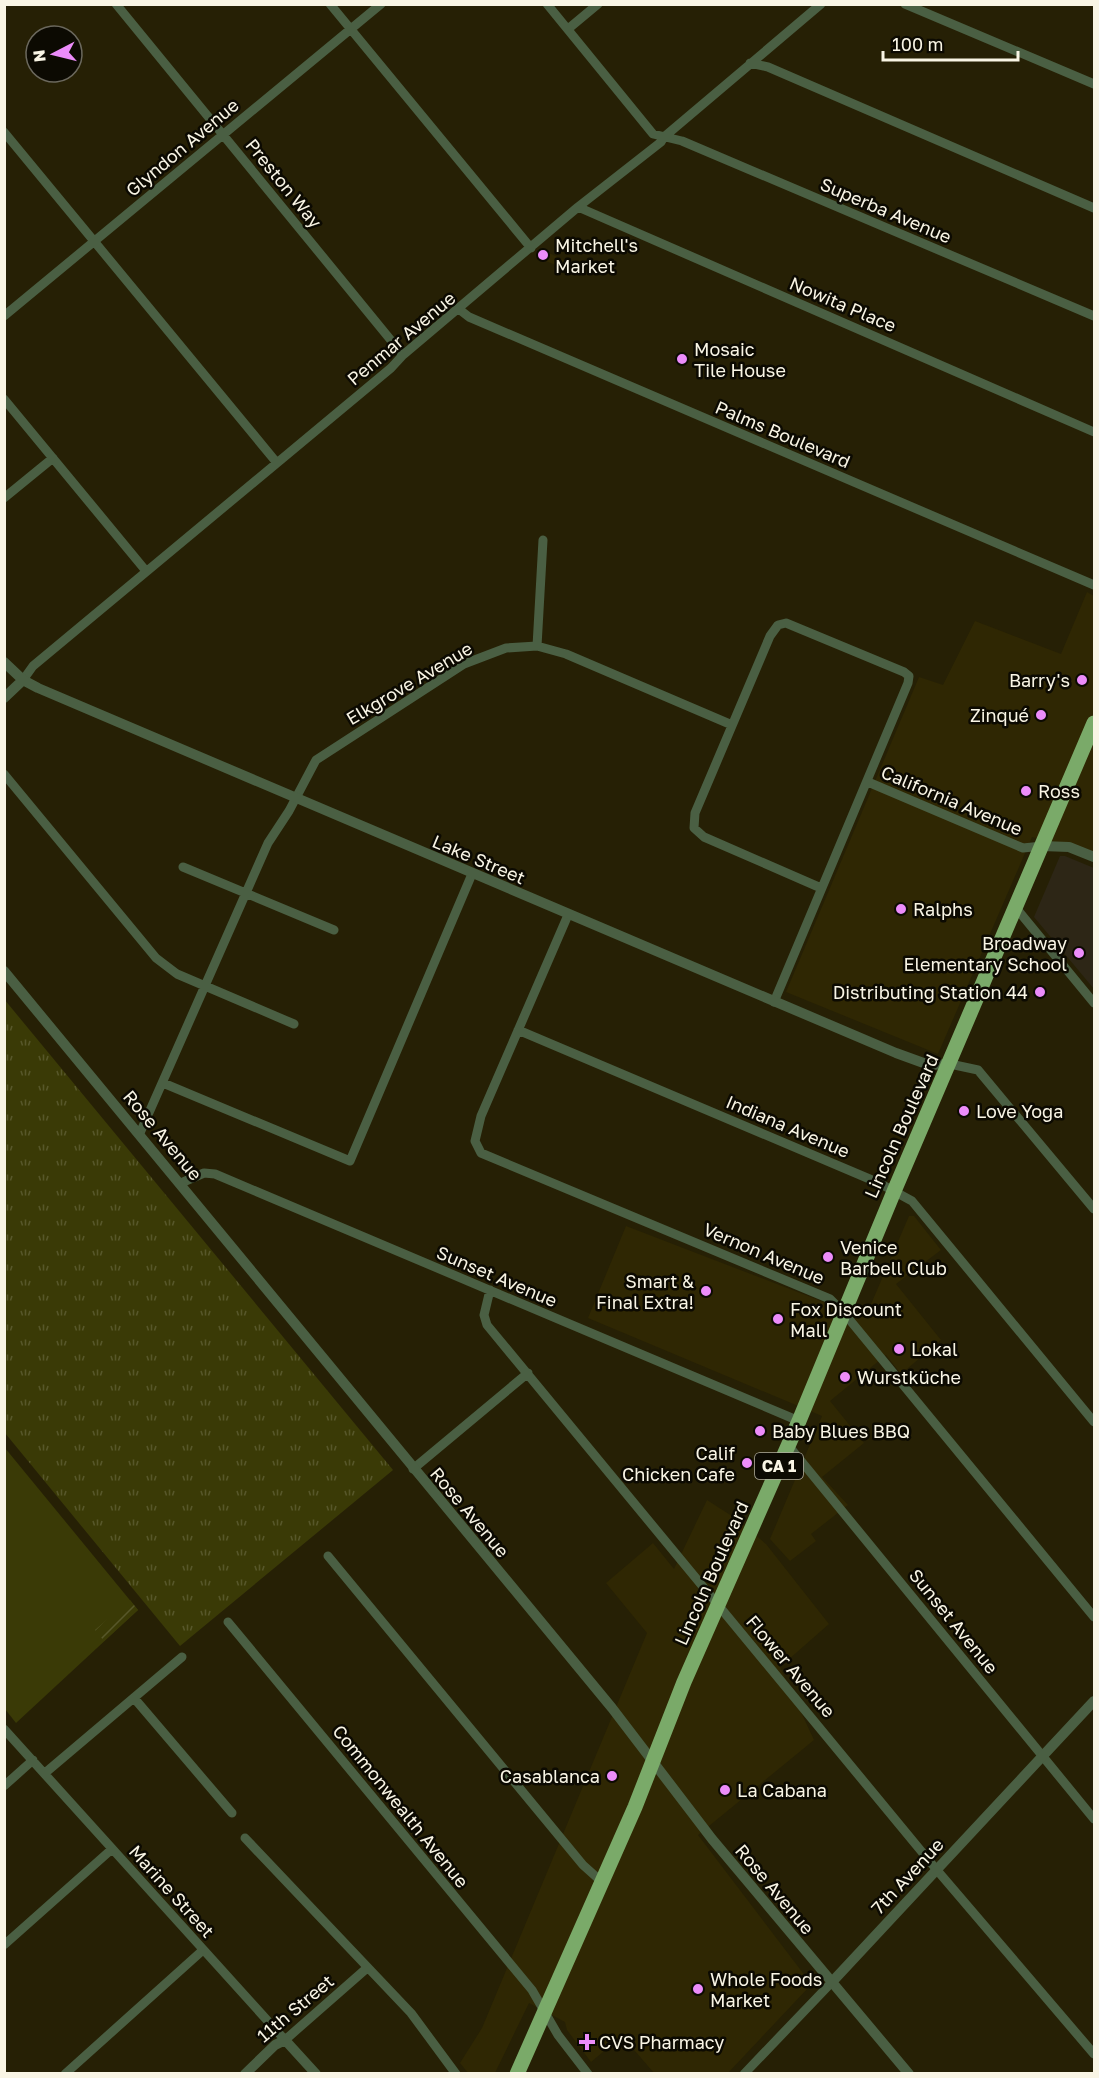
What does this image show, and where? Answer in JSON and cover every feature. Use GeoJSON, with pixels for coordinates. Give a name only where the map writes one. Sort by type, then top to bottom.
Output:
{"type":"FeatureCollection","features":[{"type":"Feature","properties":{"kind":"highway","name":"Lincoln Boulevard"},"geometry":{"type":"LineString","coordinates":[[518,2073],[602,1882],[684,1682],[799,1421],[895,1190],[1095,723]]}},
{"type":"Feature","properties":{"kind":"street","name":"Preston Way"},"geometry":{"type":"LineString","coordinates":[[116,4],[403,355]]}},
{"type":"Feature","properties":{"kind":"street"},"geometry":{"type":"LineString","coordinates":[[330,4],[531,248]]}},
{"type":"Feature","properties":{"kind":"street","name":"Glyndon Avenue"},"geometry":{"type":"LineString","coordinates":[[4,316],[381,4]]}},
{"type":"Feature","properties":{"kind":"street"},"geometry":{"type":"LineString","coordinates":[[547,4],[653,134],[664,137]]}},
{"type":"Feature","properties":{"kind":"street"},"geometry":{"type":"LineString","coordinates":[[568,29],[598,4]]}},
{"type":"Feature","properties":{"kind":"street","name":"Penmar Avenue"},"geometry":{"type":"LineString","coordinates":[[4,698],[23,680],[33,666],[391,368],[403,355],[460,310],[578,207],[661,142],[664,137],[821,4]]}},
{"type":"Feature","properties":{"kind":"street"},"geometry":{"type":"LineString","coordinates":[[905,4],[1095,84]]}},
{"type":"Feature","properties":{"kind":"street"},"geometry":{"type":"LineString","coordinates":[[750,63],[768,67],[1095,208]]}},
{"type":"Feature","properties":{"kind":"street"},"geometry":{"type":"LineString","coordinates":[[4,132],[277,463]]}},
{"type":"Feature","properties":{"kind":"street","name":"Superba Avenue"},"geometry":{"type":"LineString","coordinates":[[664,137],[682,141],[1095,316]]}},
{"type":"Feature","properties":{"kind":"street","name":"Nowita Place"},"geometry":{"type":"LineString","coordinates":[[578,207],[1095,432]]}},
{"type":"Feature","properties":{"kind":"street","name":"Palms Boulevard"},"geometry":{"type":"LineString","coordinates":[[460,310],[469,317],[1095,585]]}},
{"type":"Feature","properties":{"kind":"street"},"geometry":{"type":"LineString","coordinates":[[4,399],[146,571]]}},
{"type":"Feature","properties":{"kind":"street"},"geometry":{"type":"LineString","coordinates":[[4,498],[53,458]]}},
{"type":"Feature","properties":{"kind":"street"},"geometry":{"type":"LineString","coordinates":[[537,646],[543,540]]}},
{"type":"Feature","properties":{"kind":"street"},"geometry":{"type":"LineString","coordinates":[[774,1002],[868,782],[909,676],[794,625],[778,625],[770,636],[695,813],[694,828],[698,834],[723,846],[821,888]]}},
{"type":"Feature","properties":{"kind":"street","name":"Elkgrove Avenue"},"geometry":{"type":"LineString","coordinates":[[140,1133],[268,843],[316,760],[446,675],[480,657],[506,648],[537,646],[566,654],[732,725]]}},
{"type":"Feature","properties":{"kind":"street","name":"Lake Street"},"geometry":{"type":"LineString","coordinates":[[4,662],[23,680],[568,915],[929,1065],[950,1064]]}},
{"type":"Feature","properties":{"kind":"street"},"geometry":{"type":"LineString","coordinates":[[4,774],[156,958],[177,974],[294,1024]]}},
{"type":"Feature","properties":{"kind":"street","name":"California Avenue"},"geometry":{"type":"LineString","coordinates":[[868,782],[1022,847],[1069,847],[1095,857]]}},
{"type":"Feature","properties":{"kind":"street"},"geometry":{"type":"LineString","coordinates":[[183,867],[334,930]]}},
{"type":"Feature","properties":{"kind":"street"},"geometry":{"type":"LineString","coordinates":[[163,1083],[350,1161],[472,874]]}},
{"type":"Feature","properties":{"kind":"street"},"geometry":{"type":"LineString","coordinates":[[1017,909],[1095,1003]]}},
{"type":"Feature","properties":{"kind":"street"},"geometry":{"type":"LineString","coordinates":[[518,1030],[568,915]]}},
{"type":"Feature","properties":{"kind":"street","name":"Rose Avenue"},"geometry":{"type":"LineString","coordinates":[[4,971],[140,1133],[413,1469],[612,1708],[712,1839],[905,2072]]}},
{"type":"Feature","properties":{"kind":"street","name":"Vernon Avenue"},"geometry":{"type":"LineString","coordinates":[[518,1030],[481,1116],[475,1141],[481,1153],[830,1299],[1095,1617]]}},
{"type":"Feature","properties":{"kind":"street","name":"Indiana Avenue"},"geometry":{"type":"LineString","coordinates":[[518,1030],[895,1190],[912,1201],[1095,1422]]}},
{"type":"Feature","properties":{"kind":"street"},"geometry":{"type":"LineString","coordinates":[[950,1064],[978,1070],[1095,1209]]}},
{"type":"Feature","properties":{"kind":"street","name":"Sunset Avenue"},"geometry":{"type":"LineString","coordinates":[[181,1183],[204,1173],[215,1174],[799,1421]]}},
{"type":"Feature","properties":{"kind":"street","name":"Flower Avenue"},"geometry":{"type":"LineString","coordinates":[[490,1290],[484,1314],[487,1325],[936,1869],[1095,2054]]}},
{"type":"Feature","properties":{"kind":"street"},"geometry":{"type":"LineString","coordinates":[[413,1469],[528,1373]]}},
{"type":"Feature","properties":{"kind":"street","name":"Sunset Avenue"},"geometry":{"type":"LineString","coordinates":[[788,1445],[1095,1819]]}},
{"type":"Feature","properties":{"kind":"street"},"geometry":{"type":"LineString","coordinates":[[328,1556],[583,1865],[602,1882]]}},
{"type":"Feature","properties":{"kind":"street","name":"Commonwealth Avenue"},"geometry":{"type":"LineString","coordinates":[[228,1622],[532,1990],[558,2035],[588,2073]]}},
{"type":"Feature","properties":{"kind":"street"},"geometry":{"type":"LineString","coordinates":[[45,1773],[182,1657]]}},
{"type":"Feature","properties":{"kind":"street"},"geometry":{"type":"LineString","coordinates":[[134,1698],[232,1813]]}},
{"type":"Feature","properties":{"kind":"street","name":"7th Avenue"},"geometry":{"type":"LineString","coordinates":[[744,2073],[1095,1701]]}},
{"type":"Feature","properties":{"kind":"street","name":"Marine Street"},"geometry":{"type":"LineString","coordinates":[[4,1729],[316,2073]]}},
{"type":"Feature","properties":{"kind":"street"},"geometry":{"type":"LineString","coordinates":[[4,1786],[33,1760]]}},
{"type":"Feature","properties":{"kind":"street"},"geometry":{"type":"LineString","coordinates":[[245,1838],[411,2013],[456,2073]]}},
{"type":"Feature","properties":{"kind":"street"},"geometry":{"type":"LineString","coordinates":[[4,1945],[112,1849]]}},
{"type":"Feature","properties":{"kind":"street"},"geometry":{"type":"LineString","coordinates":[[65,2073],[203,1950]]}},
{"type":"Feature","properties":{"kind":"street","name":"11th Street"},"geometry":{"type":"LineString","coordinates":[[245,2073],[367,1968]]}},
{"type":"Feature","properties":{"kind":"shaded area"},"geometry":{"type":"Polygon","coordinates":[[[545,251],[566,261],[563,268],[536,257],[545,251]]]}},
{"type":"Feature","properties":{"kind":"shaded area"},"geometry":{"type":"Polygon","coordinates":[[[1087,592],[1094,596],[1094,852],[1032,837],[938,1054],[786,992],[919,677],[943,685],[975,621],[1061,654],[1087,592]]]}},
{"type":"Feature","properties":{"kind":"shaded area","name":"Broadway Elementary School"},"geometry":{"type":"Polygon","coordinates":[[[1060,856],[1094,868],[1094,989],[1034,917],[1060,856]]]}},
{"type":"Feature","properties":{"kind":"shaded area"},"geometry":{"type":"Polygon","coordinates":[[[909,1216],[914,1216],[941,1250],[896,1284],[941,1340],[901,1374],[886,1355],[830,1401],[864,1443],[822,1477],[848,1505],[811,1534],[816,1541],[790,1561],[770,1539],[822,1416],[588,1318],[626,1226],[865,1318],[909,1216]]]}},
{"type":"Feature","properties":{"kind":"shaded area"},"geometry":{"type":"Polygon","coordinates":[[[707,1500],[735,1518],[766,1544],[829,1624],[780,1667],[814,1740],[698,1835],[809,1981],[808,1988],[728,2073],[654,2073],[622,2036],[591,2062],[567,2030],[565,2022],[529,2003],[495,2073],[468,2073],[460,2063],[482,2028],[647,1633],[606,1583],[653,1543],[674,1569],[707,1500]]]}},
{"type":"Feature","properties":{"kind":"green space"},"geometry":{"type":"Polygon","coordinates":[[[4,999],[393,1470],[180,1646],[5,1433],[4,999]]]}},
{"type":"Feature","properties":{"kind":"green space"},"geometry":{"type":"Polygon","coordinates":[[[5,1448],[138,1610],[16,1723],[5,1709],[5,1448]]]}},
{"type":"Feature","properties":{"kind":"green space"},"geometry":{"type":"Polygon","coordinates":[[[130,1600],[138,1610],[104,1641],[95,1630],[130,1600]]]}},
{"type":"Feature","properties":{"kind":"place","name":"Mitchell's Market"},"geometry":{"type":"Point","coordinates":[543,255]}},
{"type":"Feature","properties":{"kind":"place","name":"Mosaic Tile House"},"geometry":{"type":"Point","coordinates":[682,359]}},
{"type":"Feature","properties":{"kind":"place","name":"Barry's"},"geometry":{"type":"Point","coordinates":[1082,680]}},
{"type":"Feature","properties":{"kind":"place","name":"Zinqué"},"geometry":{"type":"Point","coordinates":[1041,715]}},
{"type":"Feature","properties":{"kind":"place","name":"Ross"},"geometry":{"type":"Point","coordinates":[1026,791]}},
{"type":"Feature","properties":{"kind":"place","name":"Ralphs"},"geometry":{"type":"Point","coordinates":[901,909]}},
{"type":"Feature","properties":{"kind":"place","name":"Broadway Elementary School"},"geometry":{"type":"Point","coordinates":[1079,953]}},
{"type":"Feature","properties":{"kind":"place","name":"Distributing Station 44"},"geometry":{"type":"Point","coordinates":[1040,992]}},
{"type":"Feature","properties":{"kind":"place","name":"Love Yoga"},"geometry":{"type":"Point","coordinates":[964,1111]}},
{"type":"Feature","properties":{"kind":"place","name":"Venice Barbell Club"},"geometry":{"type":"Point","coordinates":[828,1257]}},
{"type":"Feature","properties":{"kind":"place","name":"Smart & Final Extra!"},"geometry":{"type":"Point","coordinates":[706,1291]}},
{"type":"Feature","properties":{"kind":"place","name":"Fox Discount Mall"},"geometry":{"type":"Point","coordinates":[778,1319]}},
{"type":"Feature","properties":{"kind":"place","name":"Lokal"},"geometry":{"type":"Point","coordinates":[899,1349]}},
{"type":"Feature","properties":{"kind":"place","name":"Wurstküche"},"geometry":{"type":"Point","coordinates":[845,1377]}},
{"type":"Feature","properties":{"kind":"place","name":"Baby Blues BBQ"},"geometry":{"type":"Point","coordinates":[760,1431]}},
{"type":"Feature","properties":{"kind":"place","name":"Calif Chicken Cafe"},"geometry":{"type":"Point","coordinates":[747,1463]}},
{"type":"Feature","properties":{"kind":"place","name":"Casablanca"},"geometry":{"type":"Point","coordinates":[612,1776]}},
{"type":"Feature","properties":{"kind":"place","name":"La Cabana"},"geometry":{"type":"Point","coordinates":[725,1790]}},
{"type":"Feature","properties":{"kind":"place","name":"Whole Foods Market"},"geometry":{"type":"Point","coordinates":[698,1989]}},
{"type":"Feature","properties":{"kind":"place","name":"CVS Pharmacy"},"geometry":{"type":"Point","coordinates":[587,2042]}}]}
